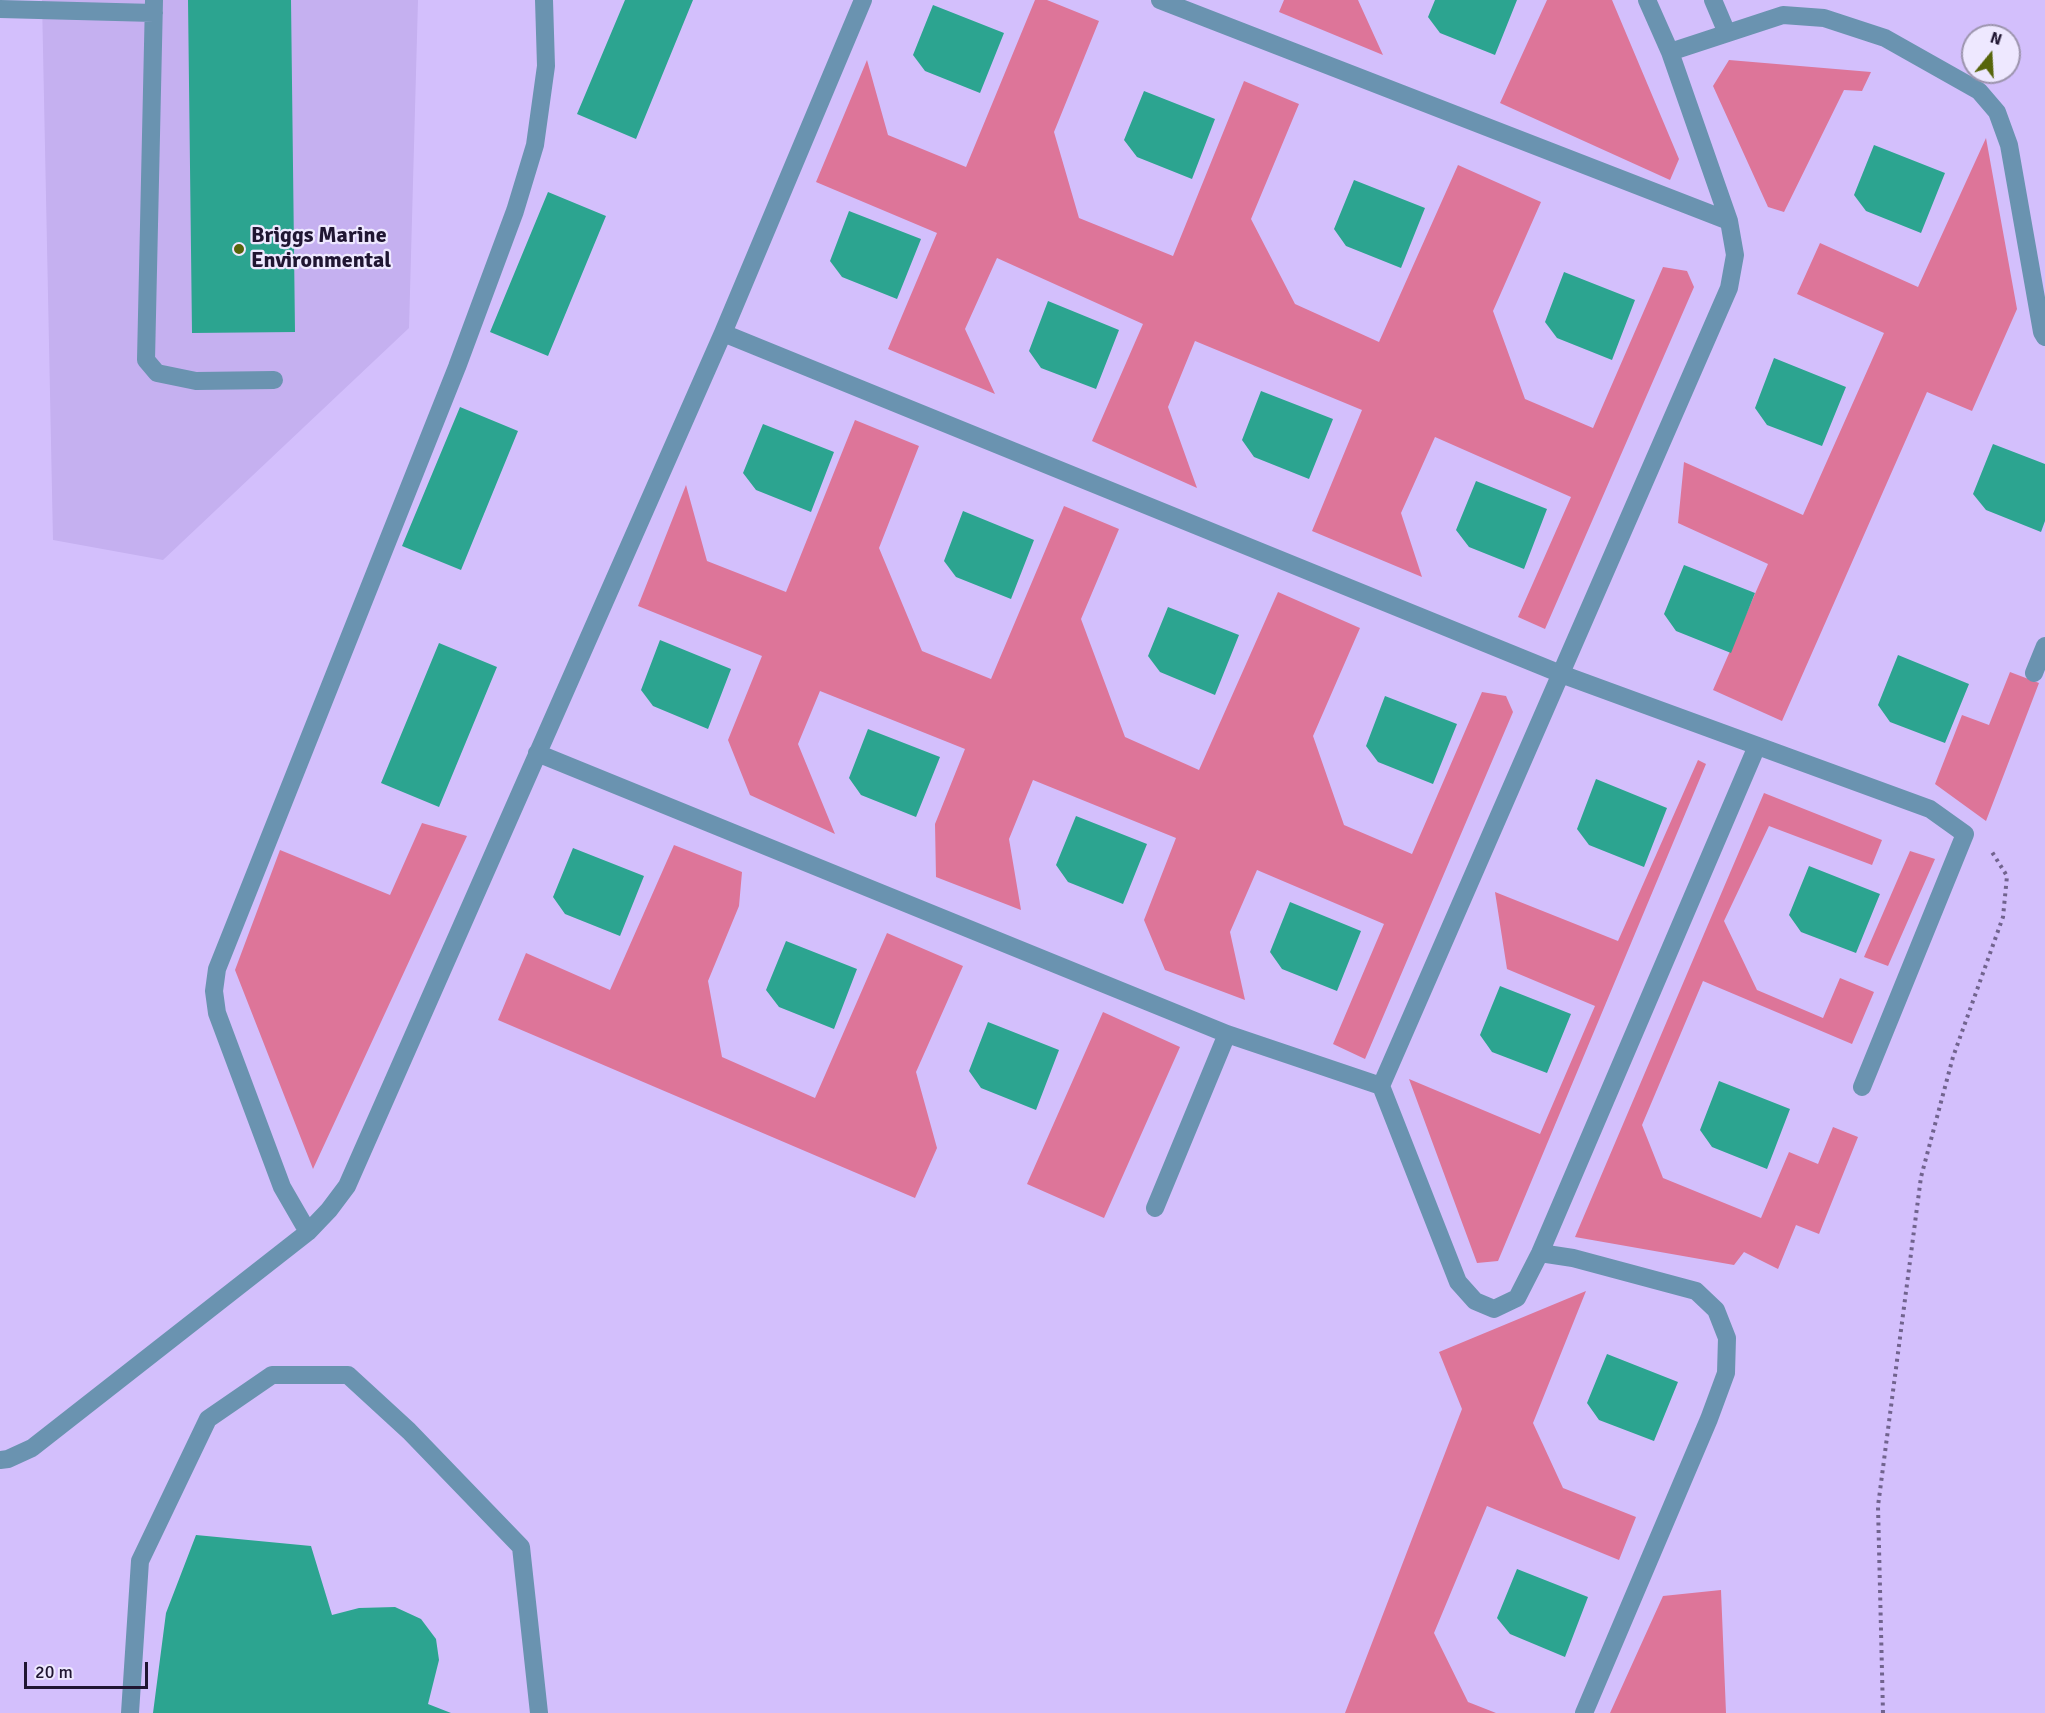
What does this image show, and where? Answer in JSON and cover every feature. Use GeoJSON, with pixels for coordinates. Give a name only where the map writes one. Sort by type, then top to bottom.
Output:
{"type":"FeatureCollection","features":[{"type":"Feature","properties":{"kind":"lane"},"geometry":{"type":"LineString","coordinates":[[308,1232],[282,1187],[217,1013],[213,991],[217,969],[457,367],[515,212],[535,145],[546,66],[544,0]]}},
{"type":"Feature","properties":{"kind":"lane"},"geometry":{"type":"LineString","coordinates":[[0,1460],[8,1459],[32,1448],[308,1232],[329,1210],[346,1186],[723,333],[863,0]]}},
{"type":"Feature","properties":{"kind":"lane"},"geometry":{"type":"LineString","coordinates":[[1160,0],[1729,221]]}},
{"type":"Feature","properties":{"kind":"lane"},"geometry":{"type":"LineString","coordinates":[[1647,0],[1670,52],[1729,221],[1735,255],[1729,288],[1381,1086],[1458,1282],[1475,1301],[1494,1309],[1517,1298],[1540,1252],[1757,746]]}},
{"type":"Feature","properties":{"kind":"lane"},"geometry":{"type":"LineString","coordinates":[[1713,0],[1728,33]]}},
{"type":"Feature","properties":{"kind":"lane"},"geometry":{"type":"LineString","coordinates":[[0,9],[154,7],[146,360],[157,373],[196,381],[274,380]]}},
{"type":"Feature","properties":{"kind":"lane"},"geometry":{"type":"LineString","coordinates":[[1670,52],[1783,15],[1824,18],[1885,38],[1979,91],[1996,112],[2009,145],[2042,332],[2045,337]]}},
{"type":"Feature","properties":{"kind":"lane"},"geometry":{"type":"LineString","coordinates":[[723,333],[1561,674],[1930,809],[1965,834],[1862,1087]]}},
{"type":"Feature","properties":{"kind":"lane"},"geometry":{"type":"LineString","coordinates":[[2034,673],[2045,646]]}},
{"type":"Feature","properties":{"kind":"lane"},"geometry":{"type":"LineString","coordinates":[[537,753],[1227,1034],[1381,1086]]}},
{"type":"Feature","properties":{"kind":"lane"},"geometry":{"type":"LineString","coordinates":[[1155,1208],[1227,1034]]}},
{"type":"Feature","properties":{"kind":"lane"},"geometry":{"type":"LineString","coordinates":[[1540,1252],[1573,1258],[1696,1291],[1716,1310],[1726,1338],[1726,1373],[1709,1419],[1584,1713]]}},
{"type":"Feature","properties":{"kind":"lane"},"geometry":{"type":"LineString","coordinates":[[130,1713],[140,1561],[208,1419],[272,1375],[348,1376],[409,1431],[521,1547],[539,1713]]}},
{"type":"Feature","properties":{"kind":"path"},"geometry":{"type":"LineString","coordinates":[[1882,1713],[1878,1506],[1921,1177],[1953,1057],[2004,917],[2007,876],[1989,848],[1965,834]]}},
{"type":"Feature","properties":{"kind":"shaded area","name":"Briggs Marine Environmental"},"geometry":{"type":"Polygon","coordinates":[[[42,0],[418,0],[409,328],[163,560],[53,540],[42,0]]]}},
{"type":"Feature","properties":{"kind":"shaded area"},"geometry":{"type":"Polygon","coordinates":[[[1035,0],[1047,0],[1099,21],[1054,132],[1079,218],[1173,256],[1244,81],[1299,104],[1251,219],[1295,304],[1379,342],[1458,165],[1541,202],[1493,311],[1525,399],[1593,428],[1663,267],[1687,271],[1694,287],[1545,629],[1518,617],[1571,497],[1435,437],[1401,513],[1422,577],[1312,531],[1362,410],[1195,341],[1168,407],[1197,488],[1092,441],[1143,324],[997,258],[965,329],[995,394],[888,349],[937,233],[816,182],[867,60],[888,135],[966,167],[1035,0]]]}},
{"type":"Feature","properties":{"kind":"shaded area"},"geometry":{"type":"Polygon","coordinates":[[[1284,0],[1358,0],[1383,55],[1279,12],[1284,0]]]}},
{"type":"Feature","properties":{"kind":"shaded area"},"geometry":{"type":"Polygon","coordinates":[[[1547,0],[1612,0],[1679,159],[1670,180],[1500,103],[1547,0]]]}},
{"type":"Feature","properties":{"kind":"shaded area"},"geometry":{"type":"Polygon","coordinates":[[[1729,60],[1871,72],[1862,91],[1844,90],[1784,212],[1768,207],[1713,86],[1729,60]]]}},
{"type":"Feature","properties":{"kind":"shaded area"},"geometry":{"type":"Polygon","coordinates":[[[1986,138],[2017,309],[1972,411],[1927,392],[1782,721],[1713,690],[1768,564],[1678,523],[1684,462],[1803,515],[1884,333],[1797,294],[1820,243],[1918,287],[1986,138]]]}},
{"type":"Feature","properties":{"kind":"shaded area"},"geometry":{"type":"Polygon","coordinates":[[[855,420],[919,446],[879,548],[922,651],[991,679],[1064,506],[1119,529],[1081,619],[1125,737],[1199,770],[1278,592],[1360,628],[1313,736],[1344,825],[1412,854],[1482,692],[1506,696],[1513,712],[1365,1059],[1333,1044],[1384,924],[1257,870],[1230,932],[1245,1000],[1165,970],[1144,920],[1176,838],[1033,780],[1009,839],[1021,910],[936,877],[935,824],[965,749],[820,691],[798,744],[835,834],[750,795],[728,740],[762,656],[638,606],[686,485],[707,561],[786,592],[855,420]]]}},
{"type":"Feature","properties":{"kind":"shaded area"},"geometry":{"type":"Polygon","coordinates":[[[2010,672],[2039,683],[1986,821],[1935,784],[1962,715],[1989,725],[2010,672]]]}},
{"type":"Feature","properties":{"kind":"shaded area"},"geometry":{"type":"Polygon","coordinates":[[[1698,760],[1706,764],[1498,1261],[1477,1263],[1409,1079],[1540,1134],[1595,1006],[1507,969],[1495,892],[1618,941],[1698,760]]]}},
{"type":"Feature","properties":{"kind":"shaded area"},"geometry":{"type":"Polygon","coordinates":[[[1764,793],[1882,840],[1872,865],[1769,826],[1724,921],[1757,990],[1823,1018],[1840,978],[1874,992],[1852,1044],[1703,981],[1642,1125],[1663,1178],[1761,1218],[1789,1152],[1818,1164],[1833,1127],[1858,1137],[1819,1234],[1796,1225],[1778,1269],[1744,1252],[1734,1265],[1575,1237],[1764,793]]]}},
{"type":"Feature","properties":{"kind":"shaded area"},"geometry":{"type":"Polygon","coordinates":[[[422,823],[467,836],[313,1169],[235,970],[280,850],[390,895],[422,823]]]}},
{"type":"Feature","properties":{"kind":"shaded area"},"geometry":{"type":"Polygon","coordinates":[[[674,845],[742,872],[739,906],[708,981],[722,1057],[815,1098],[887,933],[963,966],[916,1072],[937,1148],[915,1198],[498,1020],[526,953],[610,990],[674,845]]]}},
{"type":"Feature","properties":{"kind":"shaded area"},"geometry":{"type":"Polygon","coordinates":[[[1910,851],[1935,859],[1888,966],[1864,957],[1910,851]]]}},
{"type":"Feature","properties":{"kind":"shaded area"},"geometry":{"type":"Polygon","coordinates":[[[1103,1012],[1180,1047],[1104,1218],[1027,1184],[1103,1012]]]}},
{"type":"Feature","properties":{"kind":"shaded area"},"geometry":{"type":"Polygon","coordinates":[[[1586,1291],[1533,1423],[1563,1488],[1636,1517],[1619,1560],[1487,1506],[1434,1633],[1468,1702],[1496,1713],[1345,1713],[1462,1409],[1439,1352],[1586,1291]]]}},
{"type":"Feature","properties":{"kind":"shaded area"},"geometry":{"type":"Polygon","coordinates":[[[1721,1590],[1726,1713],[1610,1713],[1663,1596],[1721,1590]]]}},
{"type":"Feature","properties":{"kind":"building"},"geometry":{"type":"Polygon","coordinates":[[[188,0],[291,0],[295,332],[192,333],[188,0]]]}},
{"type":"Feature","properties":{"kind":"building"},"geometry":{"type":"Polygon","coordinates":[[[625,0],[693,0],[636,139],[577,114],[625,0]]]}},
{"type":"Feature","properties":{"kind":"building"},"geometry":{"type":"Polygon","coordinates":[[[1435,0],[1517,0],[1495,55],[1440,33],[1428,17],[1435,0]]]}},
{"type":"Feature","properties":{"kind":"building"},"geometry":{"type":"Polygon","coordinates":[[[933,5],[1004,33],[980,93],[925,71],[913,55],[933,5]]]}},
{"type":"Feature","properties":{"kind":"building"},"geometry":{"type":"Polygon","coordinates":[[[1144,91],[1215,119],[1192,179],[1137,157],[1124,140],[1144,91]]]}},
{"type":"Feature","properties":{"kind":"building"},"geometry":{"type":"Polygon","coordinates":[[[1874,145],[1945,173],[1921,233],[1866,211],[1854,195],[1874,145]]]}},
{"type":"Feature","properties":{"kind":"building"},"geometry":{"type":"Polygon","coordinates":[[[1354,180],[1425,208],[1401,268],[1346,246],[1334,229],[1354,180]]]}},
{"type":"Feature","properties":{"kind":"building"},"geometry":{"type":"Polygon","coordinates":[[[548,192],[606,216],[548,356],[490,332],[548,192]]]}},
{"type":"Feature","properties":{"kind":"building"},"geometry":{"type":"Polygon","coordinates":[[[849,211],[921,239],[897,299],[842,277],[830,261],[849,211]]]}},
{"type":"Feature","properties":{"kind":"building"},"geometry":{"type":"Polygon","coordinates":[[[1564,272],[1635,300],[1612,360],[1557,338],[1545,322],[1564,272]]]}},
{"type":"Feature","properties":{"kind":"building"},"geometry":{"type":"Polygon","coordinates":[[[1048,301],[1119,330],[1096,389],[1041,368],[1029,351],[1048,301]]]}},
{"type":"Feature","properties":{"kind":"building"},"geometry":{"type":"Polygon","coordinates":[[[1774,358],[1846,387],[1822,446],[1767,425],[1755,408],[1774,358]]]}},
{"type":"Feature","properties":{"kind":"building"},"geometry":{"type":"Polygon","coordinates":[[[1261,391],[1333,419],[1309,479],[1254,457],[1242,440],[1261,391]]]}},
{"type":"Feature","properties":{"kind":"building"},"geometry":{"type":"Polygon","coordinates":[[[460,407],[518,431],[461,570],[402,546],[460,407]]]}},
{"type":"Feature","properties":{"kind":"building"},"geometry":{"type":"Polygon","coordinates":[[[763,424],[834,452],[811,512],[756,490],[743,473],[763,424]]]}},
{"type":"Feature","properties":{"kind":"building"},"geometry":{"type":"Polygon","coordinates":[[[1993,444],[2045,464],[2045,521],[2041,532],[1986,510],[1973,494],[1993,444]]]}},
{"type":"Feature","properties":{"kind":"building"},"geometry":{"type":"Polygon","coordinates":[[[1476,481],[1547,509],[1524,569],[1469,547],[1456,530],[1476,481]]]}},
{"type":"Feature","properties":{"kind":"building"},"geometry":{"type":"Polygon","coordinates":[[[963,511],[1034,540],[1011,599],[956,577],[944,561],[963,511]]]}},
{"type":"Feature","properties":{"kind":"building"},"geometry":{"type":"Polygon","coordinates":[[[1684,565],[1755,593],[1731,653],[1676,631],[1664,614],[1684,565]]]}},
{"type":"Feature","properties":{"kind":"building"},"geometry":{"type":"Polygon","coordinates":[[[1168,607],[1239,635],[1215,695],[1160,672],[1148,656],[1168,607]]]}},
{"type":"Feature","properties":{"kind":"building"},"geometry":{"type":"Polygon","coordinates":[[[660,640],[731,669],[708,729],[653,706],[641,690],[660,640]]]}},
{"type":"Feature","properties":{"kind":"building"},"geometry":{"type":"Polygon","coordinates":[[[439,643],[497,667],[439,807],[381,783],[439,643]]]}},
{"type":"Feature","properties":{"kind":"building"},"geometry":{"type":"Polygon","coordinates":[[[1898,655],[1969,684],[1945,743],[1890,722],[1878,705],[1898,655]]]}},
{"type":"Feature","properties":{"kind":"building"},"geometry":{"type":"Polygon","coordinates":[[[1385,696],[1457,724],[1433,784],[1378,762],[1366,746],[1385,696]]]}},
{"type":"Feature","properties":{"kind":"building"},"geometry":{"type":"Polygon","coordinates":[[[868,729],[940,757],[916,817],[861,795],[849,778],[868,729]]]}},
{"type":"Feature","properties":{"kind":"building"},"geometry":{"type":"Polygon","coordinates":[[[1596,779],[1667,808],[1644,867],[1589,845],[1577,829],[1596,779]]]}},
{"type":"Feature","properties":{"kind":"building"},"geometry":{"type":"Polygon","coordinates":[[[1076,816],[1147,844],[1123,904],[1068,882],[1056,865],[1076,816]]]}},
{"type":"Feature","properties":{"kind":"building"},"geometry":{"type":"Polygon","coordinates":[[[573,848],[644,876],[620,936],[565,914],[553,897],[573,848]]]}},
{"type":"Feature","properties":{"kind":"building"},"geometry":{"type":"Polygon","coordinates":[[[1809,866],[1880,894],[1856,953],[1801,932],[1789,915],[1809,866]]]}},
{"type":"Feature","properties":{"kind":"building"},"geometry":{"type":"Polygon","coordinates":[[[1290,902],[1361,931],[1337,991],[1282,969],[1270,952],[1290,902]]]}},
{"type":"Feature","properties":{"kind":"building"},"geometry":{"type":"Polygon","coordinates":[[[786,941],[857,969],[834,1029],[779,1007],[766,990],[786,941]]]}},
{"type":"Feature","properties":{"kind":"building"},"geometry":{"type":"Polygon","coordinates":[[[1500,986],[1571,1014],[1547,1073],[1492,1052],[1480,1035],[1500,986]]]}},
{"type":"Feature","properties":{"kind":"building"},"geometry":{"type":"Polygon","coordinates":[[[988,1022],[1059,1050],[1036,1110],[981,1088],[969,1071],[988,1022]]]}},
{"type":"Feature","properties":{"kind":"building"},"geometry":{"type":"Polygon","coordinates":[[[1719,1081],[1790,1109],[1767,1169],[1712,1147],[1700,1130],[1719,1081]]]}},
{"type":"Feature","properties":{"kind":"building"},"geometry":{"type":"Polygon","coordinates":[[[1607,1354],[1678,1382],[1654,1441],[1599,1420],[1587,1403],[1607,1354]]]}},
{"type":"Feature","properties":{"kind":"building"},"geometry":{"type":"Polygon","coordinates":[[[196,1535],[311,1546],[332,1615],[359,1608],[395,1607],[421,1619],[436,1639],[439,1660],[428,1704],[451,1713],[153,1713],[166,1613],[196,1535]]]}},
{"type":"Feature","properties":{"kind":"building"},"geometry":{"type":"Polygon","coordinates":[[[1517,1569],[1588,1597],[1565,1657],[1510,1634],[1497,1618],[1517,1569]]]}},
{"type":"Feature","properties":{"kind":"place","name":"Briggs Marine Environmental"},"geometry":{"type":"Point","coordinates":[239,249]}}]}
